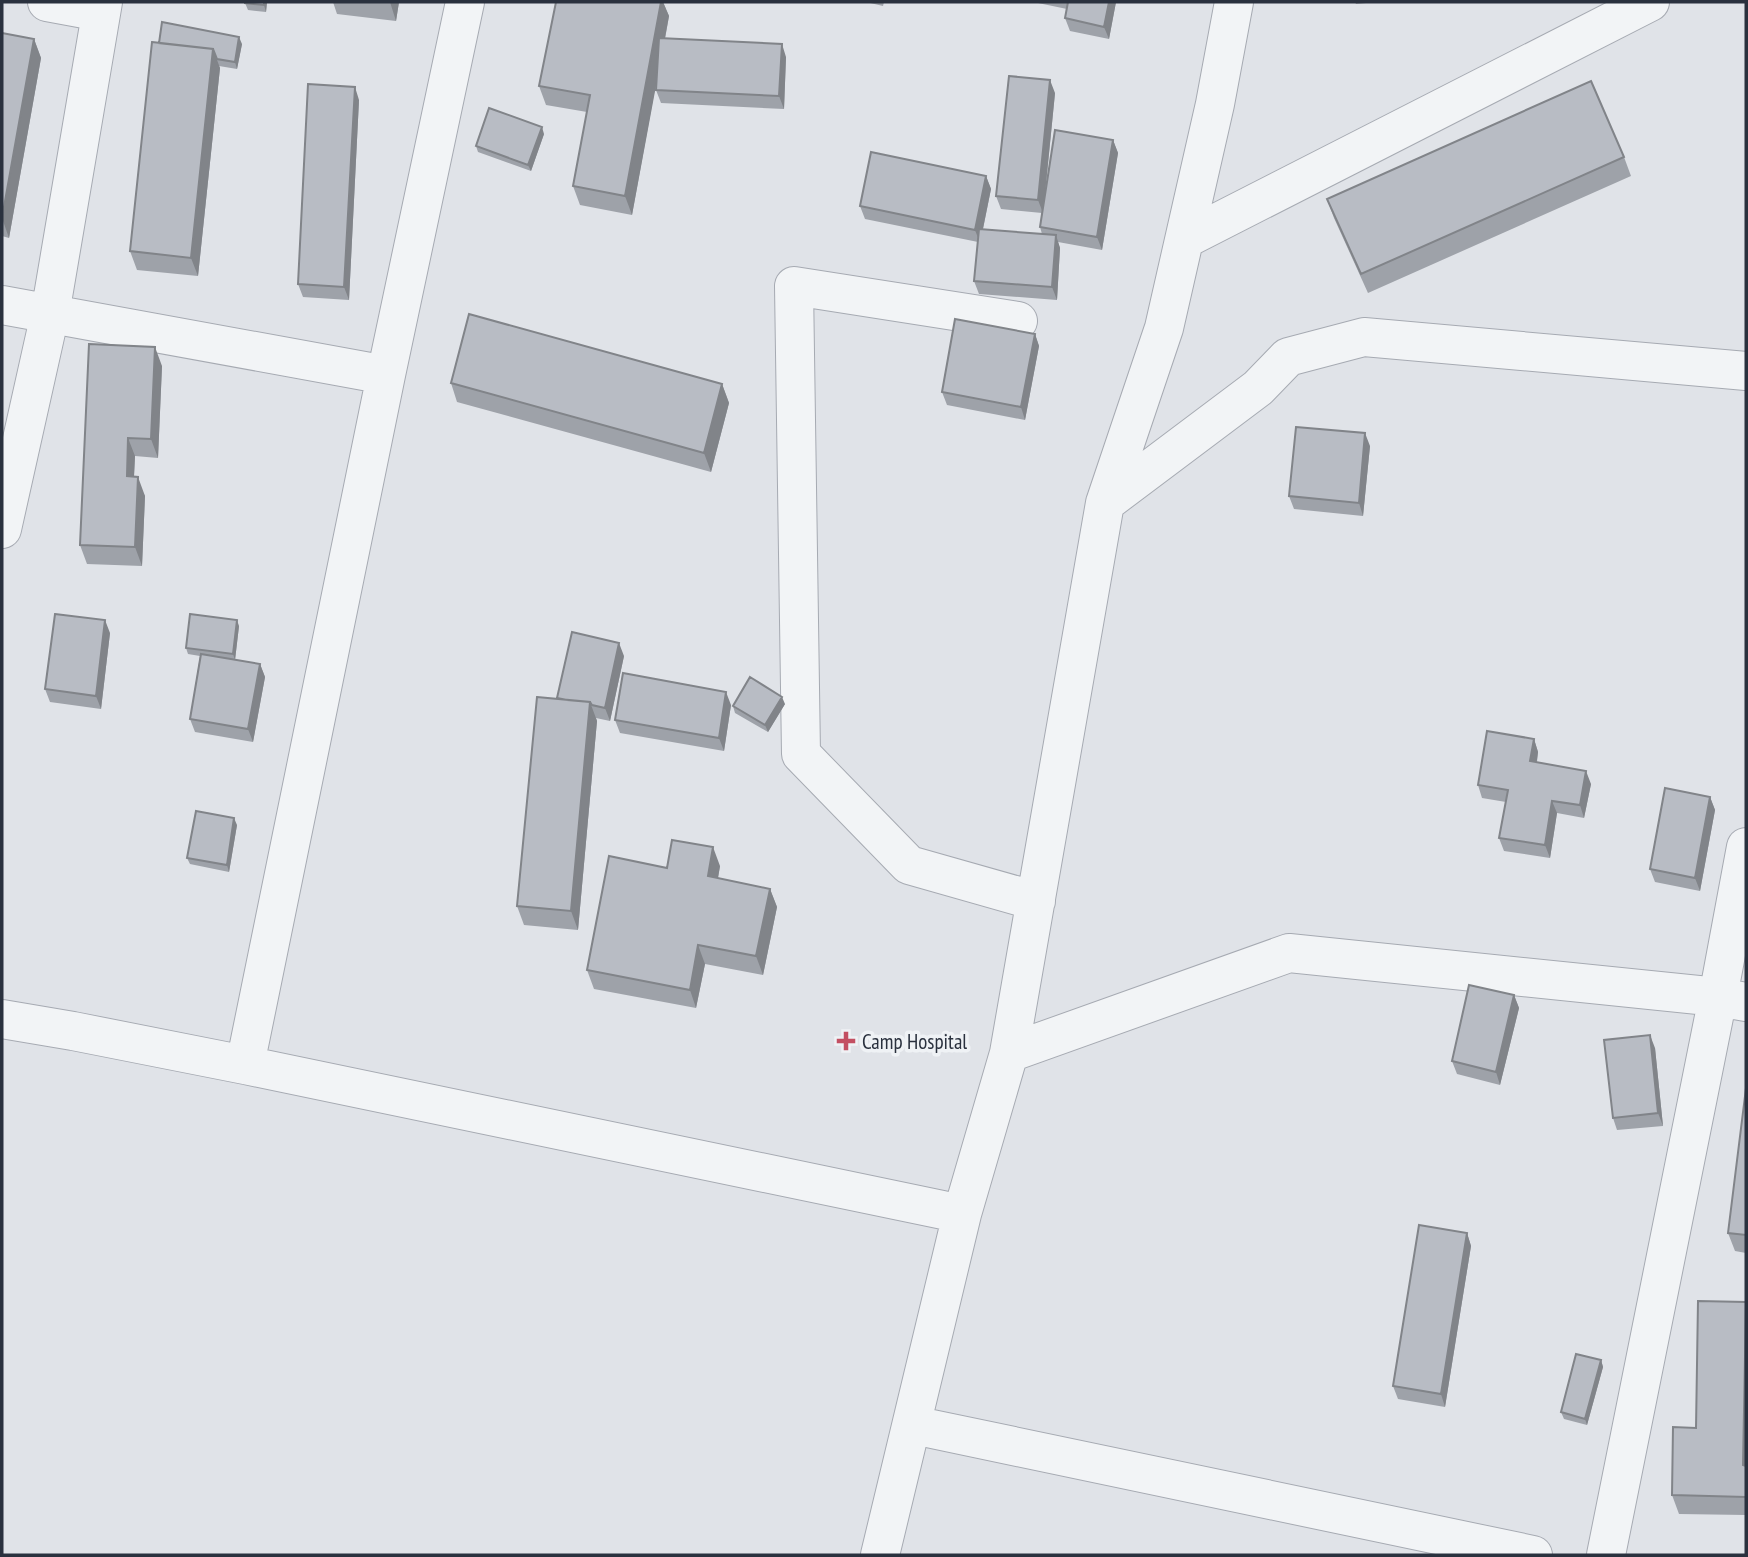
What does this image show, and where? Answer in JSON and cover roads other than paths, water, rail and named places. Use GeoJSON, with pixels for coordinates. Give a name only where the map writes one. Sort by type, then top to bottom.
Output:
{"type":"FeatureCollection","features":[{"type":"Feature","properties":{"kind":"lane"},"geometry":{"type":"LineString","coordinates":[[2,529],[50,314],[102,7],[47,2]]}},
{"type":"Feature","properties":{"kind":"lane"},"geometry":{"type":"LineString","coordinates":[[245,1065],[465,2]]}},
{"type":"Feature","properties":{"kind":"lane"},"geometry":{"type":"LineString","coordinates":[[880,1555],[962,1214],[1009,1053],[1105,503],[1164,328],[1216,104],[1234,2]]}},
{"type":"Feature","properties":{"kind":"lane"},"geometry":{"type":"LineString","coordinates":[[1185,239],[1650,2]]}},
{"type":"Feature","properties":{"kind":"lane"},"geometry":{"type":"LineString","coordinates":[[1018,321],[794,286],[801,754],[909,865],[1036,901]]}},
{"type":"Feature","properties":{"kind":"lane"},"geometry":{"type":"LineString","coordinates":[[2,305],[386,375]]}},
{"type":"Feature","properties":{"kind":"lane"},"geometry":{"type":"LineString","coordinates":[[1105,503],[1258,388],[1289,356],[1364,337],[1746,371]]}},
{"type":"Feature","properties":{"kind":"lane"},"geometry":{"type":"LineString","coordinates":[[1606,1555],[1732,1000],[1746,847]]}},
{"type":"Feature","properties":{"kind":"lane"},"geometry":{"type":"LineString","coordinates":[[1009,1053],[1289,953],[1732,1000]]}},
{"type":"Feature","properties":{"kind":"lane"},"geometry":{"type":"LineString","coordinates":[[2,1019],[245,1065],[962,1214]]}},
{"type":"Feature","properties":{"kind":"lane"},"geometry":{"type":"LineString","coordinates":[[913,1426],[1533,1555]]}},
{"type":"Feature","properties":{"kind":"place","name":"Camp Hospital"},"geometry":{"type":"Point","coordinates":[846,1041]}}]}
